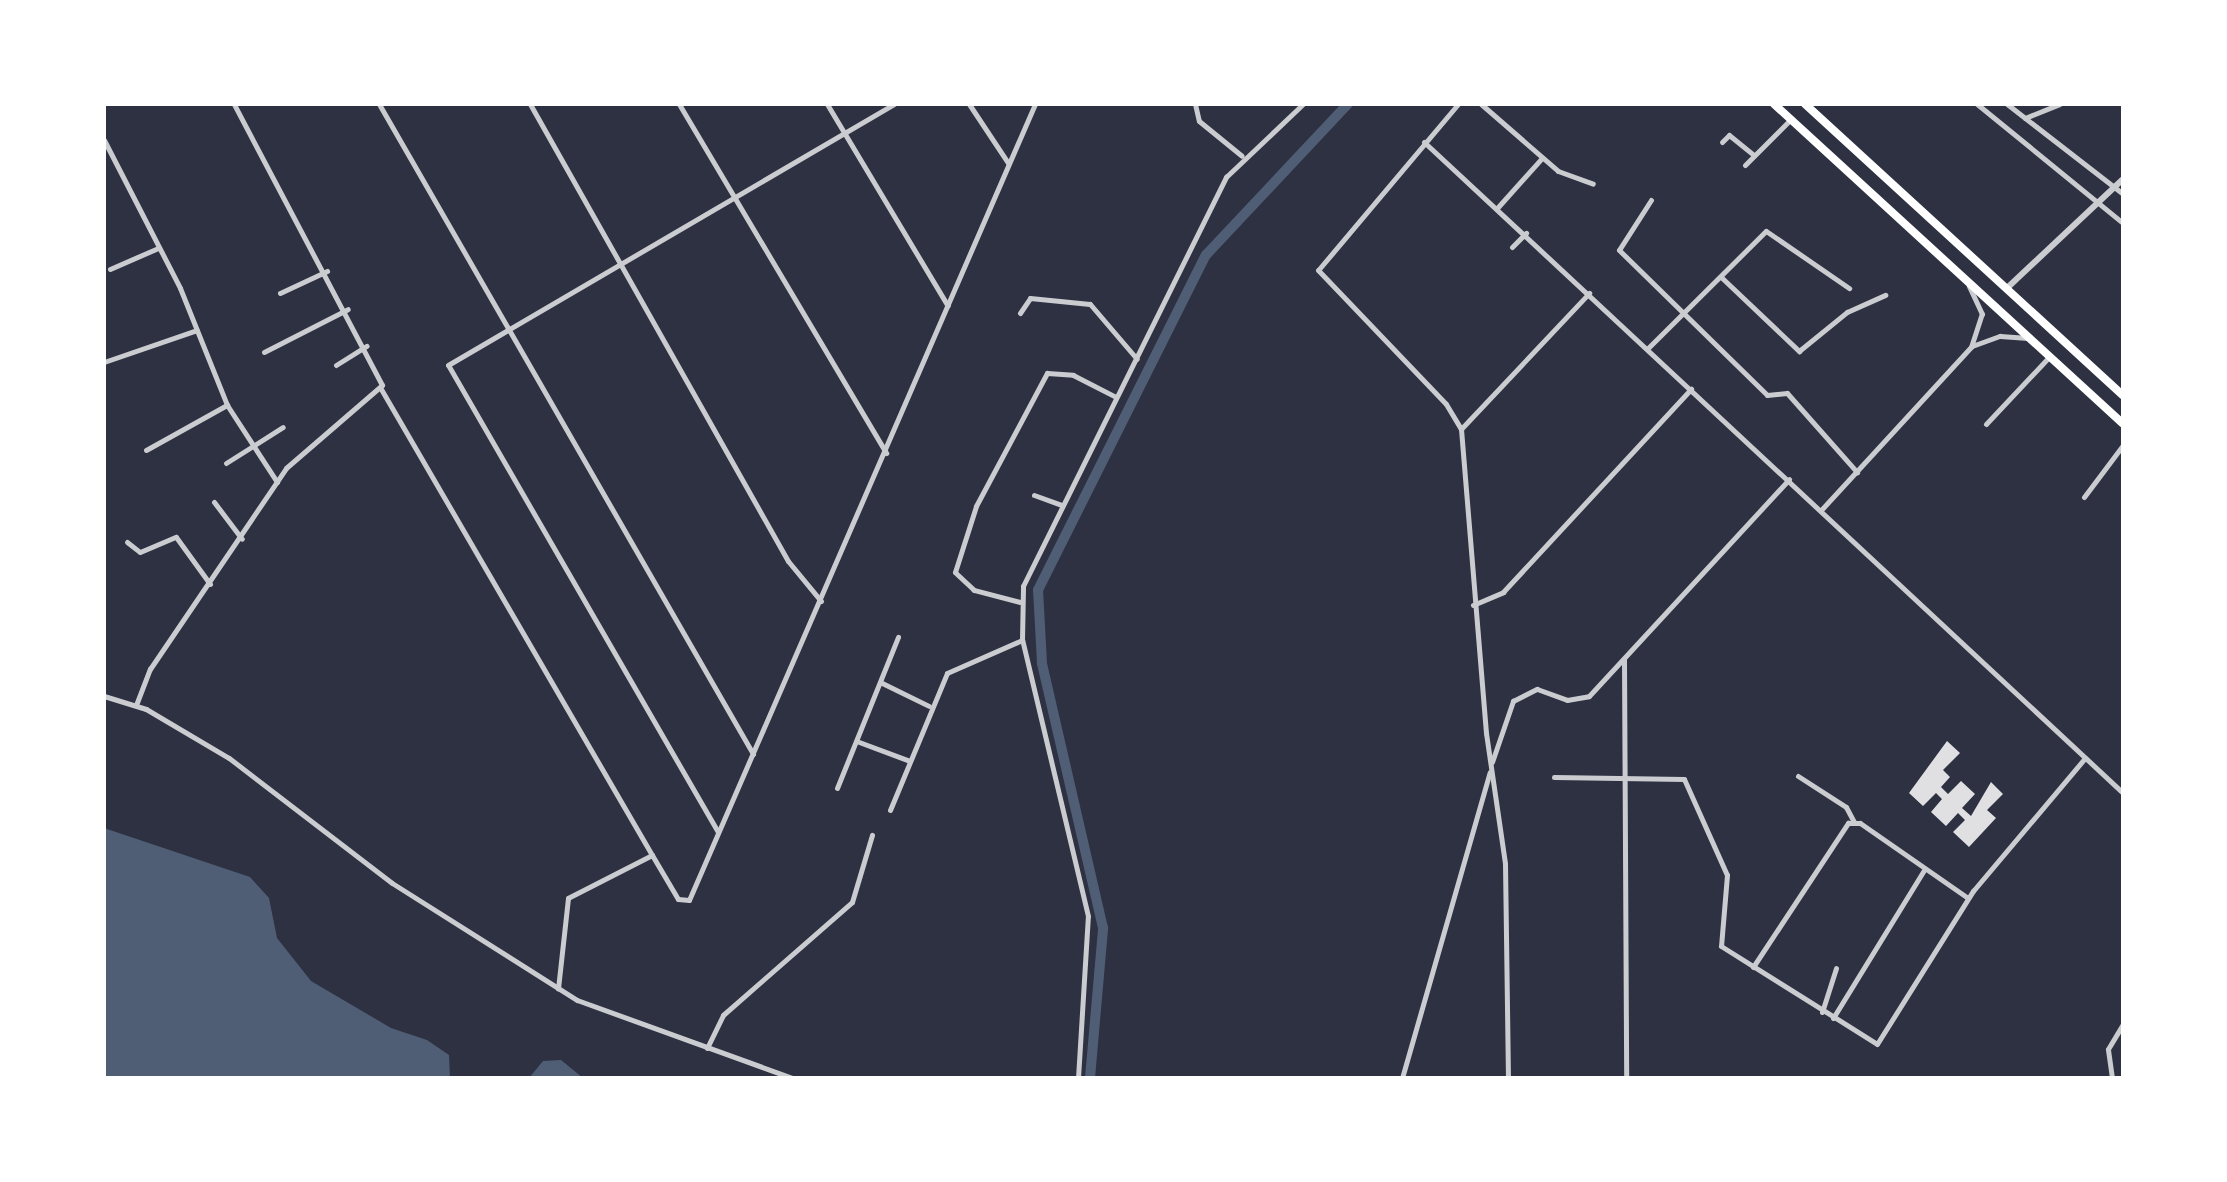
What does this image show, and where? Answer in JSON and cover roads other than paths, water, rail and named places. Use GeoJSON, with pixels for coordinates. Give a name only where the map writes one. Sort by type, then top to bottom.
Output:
{"type":"FeatureCollection","features":[{"type":"Feature","properties":{"kind":"highway"},"geometry":{"type":"LineString","coordinates":[[1774,104],[2123,424]]}},
{"type":"Feature","properties":{"kind":"highway"},"geometry":{"type":"LineString","coordinates":[[1805,104],[2123,395]]}},
{"type":"Feature","properties":{"kind":"street"},"geometry":{"type":"LineString","coordinates":[[234,104],[348,309],[367,346],[381,389],[394,400],[652,855],[684,902],[821,601],[1035,104]]}},
{"type":"Feature","properties":{"kind":"street"},"geometry":{"type":"LineString","coordinates":[[379,104],[753,754]]}},
{"type":"Feature","properties":{"kind":"street"},"geometry":{"type":"LineString","coordinates":[[530,104],[788,561],[821,601]]}},
{"type":"Feature","properties":{"kind":"street"},"geometry":{"type":"LineString","coordinates":[[679,104],[886,453]]}},
{"type":"Feature","properties":{"kind":"street"},"geometry":{"type":"LineString","coordinates":[[827,104],[948,306]]}},
{"type":"Feature","properties":{"kind":"street"},"geometry":{"type":"LineString","coordinates":[[718,832],[450,375],[453,358],[894,104]]}},
{"type":"Feature","properties":{"kind":"street"},"geometry":{"type":"LineString","coordinates":[[969,104],[1008,163]]}},
{"type":"Feature","properties":{"kind":"street"},"geometry":{"type":"LineString","coordinates":[[1195,104],[1199,121],[1242,156]]}},
{"type":"Feature","properties":{"kind":"street"},"geometry":{"type":"LineString","coordinates":[[1078,1078],[1088,916],[1022,640],[1020,602],[1061,505],[1242,156],[1303,104]]}},
{"type":"Feature","properties":{"kind":"street"},"geometry":{"type":"LineString","coordinates":[[1458,104],[1318,270],[1446,404],[1461,429],[1473,605],[1505,864],[1508,1078]]}},
{"type":"Feature","properties":{"kind":"street"},"geometry":{"type":"LineString","coordinates":[[1481,104],[1542,158],[1593,184]]}},
{"type":"Feature","properties":{"kind":"street"},"geometry":{"type":"LineString","coordinates":[[1977,104],[2123,223]]}},
{"type":"Feature","properties":{"kind":"street"},"geometry":{"type":"LineString","coordinates":[[2007,104],[2123,194]]}},
{"type":"Feature","properties":{"kind":"street"},"geometry":{"type":"LineString","coordinates":[[2025,118],[2059,104]]}},
{"type":"Feature","properties":{"kind":"street"},"geometry":{"type":"LineString","coordinates":[[1745,165],[1791,119]]}},
{"type":"Feature","properties":{"kind":"street"},"geometry":{"type":"LineString","coordinates":[[1722,142],[1729,135],[1754,155]]}},
{"type":"Feature","properties":{"kind":"street"},"geometry":{"type":"LineString","coordinates":[[104,140],[197,330],[227,405],[277,482]]}},
{"type":"Feature","properties":{"kind":"street"},"geometry":{"type":"LineString","coordinates":[[1424,142],[1526,233],[2123,793]]}},
{"type":"Feature","properties":{"kind":"street"},"geometry":{"type":"LineString","coordinates":[[1498,207],[1542,158]]}},
{"type":"Feature","properties":{"kind":"street"},"geometry":{"type":"LineString","coordinates":[[2006,289],[2094,200],[2123,179]]}},
{"type":"Feature","properties":{"kind":"street"},"geometry":{"type":"LineString","coordinates":[[1651,200],[1617,246],[1767,395],[1787,393],[1857,472]]}},
{"type":"Feature","properties":{"kind":"street"},"geometry":{"type":"LineString","coordinates":[[1648,348],[1770,231],[1849,288]]}},
{"type":"Feature","properties":{"kind":"street"},"geometry":{"type":"LineString","coordinates":[[1512,247],[1526,233]]}},
{"type":"Feature","properties":{"kind":"street"},"geometry":{"type":"LineString","coordinates":[[110,269],[158,248]]}},
{"type":"Feature","properties":{"kind":"street"},"geometry":{"type":"LineString","coordinates":[[280,293],[327,271]]}},
{"type":"Feature","properties":{"kind":"street"},"geometry":{"type":"LineString","coordinates":[[1721,277],[1799,351],[1847,312],[1885,295]]}},
{"type":"Feature","properties":{"kind":"street"},"geometry":{"type":"LineString","coordinates":[[1822,509],[1971,347],[1982,314],[1965,278]]}},
{"type":"Feature","properties":{"kind":"street"},"geometry":{"type":"LineString","coordinates":[[1461,429],[1589,293]]}},
{"type":"Feature","properties":{"kind":"street"},"geometry":{"type":"LineString","coordinates":[[1020,313],[1030,298],[1090,304],[1137,359]]}},
{"type":"Feature","properties":{"kind":"street"},"geometry":{"type":"LineString","coordinates":[[264,352],[348,309]]}},
{"type":"Feature","properties":{"kind":"street"},"geometry":{"type":"LineString","coordinates":[[104,362],[197,330]]}},
{"type":"Feature","properties":{"kind":"street"},"geometry":{"type":"LineString","coordinates":[[1971,347],[2000,336],[2030,338]]}},
{"type":"Feature","properties":{"kind":"street"},"geometry":{"type":"LineString","coordinates":[[336,365],[367,346]]}},
{"type":"Feature","properties":{"kind":"street"},"geometry":{"type":"LineString","coordinates":[[1986,424],[2049,356]]}},
{"type":"Feature","properties":{"kind":"street"},"geometry":{"type":"LineString","coordinates":[[1020,602],[974,590],[955,572],[976,506],[1047,373],[1073,375],[1116,397]]}},
{"type":"Feature","properties":{"kind":"street"},"geometry":{"type":"LineString","coordinates":[[136,705],[150,669],[242,539],[277,482],[300,453],[381,389]]}},
{"type":"Feature","properties":{"kind":"street"},"geometry":{"type":"LineString","coordinates":[[1473,605],[1503,592],[1691,389]]}},
{"type":"Feature","properties":{"kind":"street"},"geometry":{"type":"LineString","coordinates":[[146,450],[227,405]]}},
{"type":"Feature","properties":{"kind":"street"},"geometry":{"type":"LineString","coordinates":[[226,463],[283,427]]}},
{"type":"Feature","properties":{"kind":"street"},"geometry":{"type":"LineString","coordinates":[[2084,497],[2123,445]]}},
{"type":"Feature","properties":{"kind":"street"},"geometry":{"type":"LineString","coordinates":[[1402,1078],[1491,767],[1500,722],[1513,701],[1537,689],[1578,700],[1624,659],[1789,479]]}},
{"type":"Feature","properties":{"kind":"street"},"geometry":{"type":"LineString","coordinates":[[1034,495],[1061,505]]}},
{"type":"Feature","properties":{"kind":"street"},"geometry":{"type":"LineString","coordinates":[[214,502],[242,539]]}},
{"type":"Feature","properties":{"kind":"street"},"geometry":{"type":"LineString","coordinates":[[127,542],[140,552],[176,537],[210,584]]}},
{"type":"Feature","properties":{"kind":"street"},"geometry":{"type":"LineString","coordinates":[[837,788],[859,742],[898,637]]}},
{"type":"Feature","properties":{"kind":"street"},"geometry":{"type":"LineString","coordinates":[[890,810],[910,761],[928,728],[929,706],[953,668],[1022,640]]}},
{"type":"Feature","properties":{"kind":"street"},"geometry":{"type":"LineString","coordinates":[[1624,659],[1626,1078]]}},
{"type":"Feature","properties":{"kind":"street"},"geometry":{"type":"LineString","coordinates":[[882,683],[929,706]]}},
{"type":"Feature","properties":{"kind":"street"},"geometry":{"type":"LineString","coordinates":[[104,696],[136,705],[229,758],[392,883],[608,1016],[793,1078]]}},
{"type":"Feature","properties":{"kind":"street"},"geometry":{"type":"LineString","coordinates":[[859,742],[910,761]]}},
{"type":"Feature","properties":{"kind":"street"},"geometry":{"type":"LineString","coordinates":[[1554,777],[1684,779],[1727,875],[1721,946],[1877,1044],[1968,898],[2085,758]]}},
{"type":"Feature","properties":{"kind":"street"},"geometry":{"type":"LineString","coordinates":[[1798,776],[1846,807],[1854,822],[1968,898]]}},
{"type":"Feature","properties":{"kind":"street"},"geometry":{"type":"LineString","coordinates":[[1753,967],[1834,837],[1854,822]]}},
{"type":"Feature","properties":{"kind":"street"},"geometry":{"type":"LineString","coordinates":[[707,1048],[723,1015],[852,902],[872,835]]}},
{"type":"Feature","properties":{"kind":"street"},"geometry":{"type":"LineString","coordinates":[[558,988],[565,903],[652,855]]}},
{"type":"Feature","properties":{"kind":"street"},"geometry":{"type":"LineString","coordinates":[[1833,1018],[1924,870]]}},
{"type":"Feature","properties":{"kind":"street"},"geometry":{"type":"LineString","coordinates":[[1822,1012],[1836,968]]}},
{"type":"Feature","properties":{"kind":"street"},"geometry":{"type":"LineString","coordinates":[[2112,1078],[2108,1049],[2123,1024]]}},
{"type":"Feature","properties":{"kind":"water"},"geometry":{"type":"Polygon","coordinates":[[[104,828],[250,877],[269,898],[277,938],[311,981],[391,1028],[427,1040],[449,1055],[450,1078],[104,1078],[104,828]]]}},
{"type":"Feature","properties":{"kind":"water"},"geometry":{"type":"Polygon","coordinates":[[[561,1060],[583,1078],[529,1078],[543,1061],[561,1060]]]}},
{"type":"Feature","properties":{"kind":"waterway"},"geometry":{"type":"LineString","coordinates":[[1090,1078],[1103,928],[1042,663],[1038,590],[1206,255],[1348,104]]}}]}
